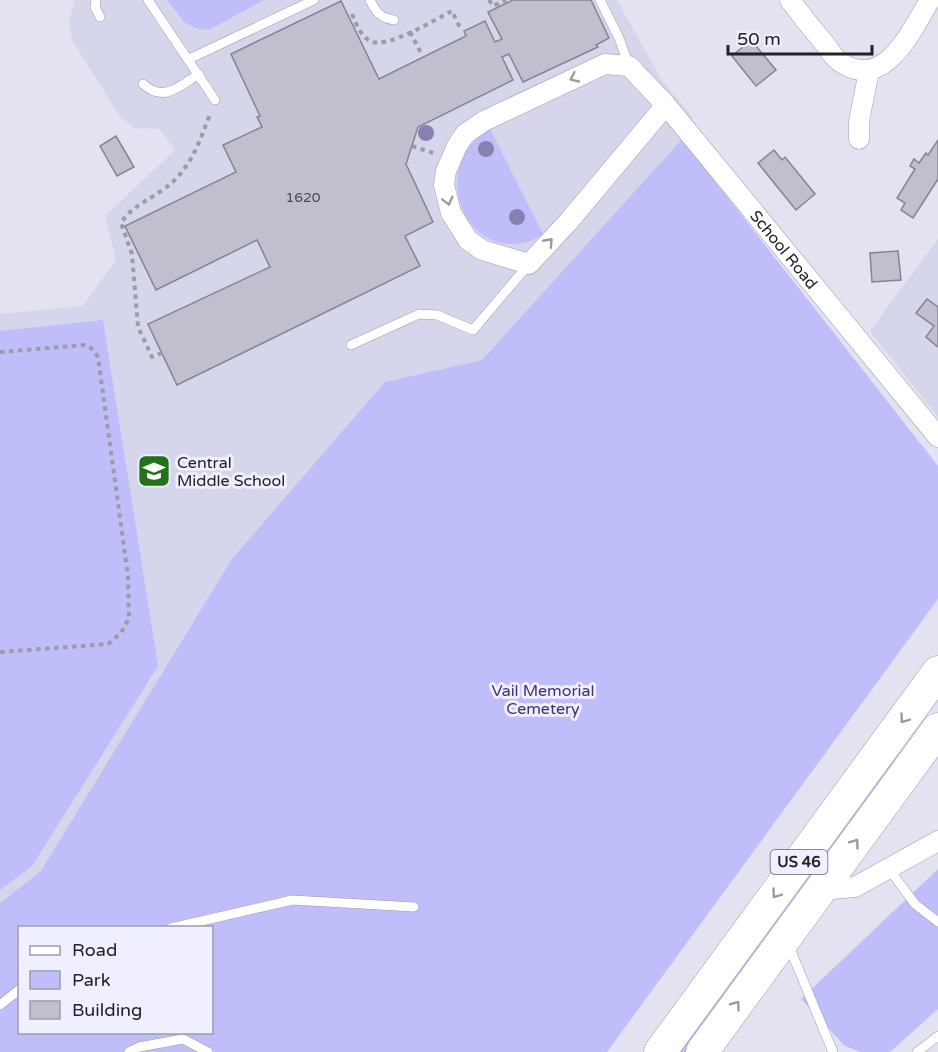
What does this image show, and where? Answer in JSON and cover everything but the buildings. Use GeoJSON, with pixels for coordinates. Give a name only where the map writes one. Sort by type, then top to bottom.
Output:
{"type":"FeatureCollection","features":[{"type":"Feature","properties":{"kind":"highway","name":"US 46"},"geometry":{"type":"LineString","coordinates":[[660,1052],[938,672]]}},
{"type":"Feature","properties":{"kind":"highway"},"geometry":{"type":"LineString","coordinates":[[917,757],[938,719]]}},
{"type":"Feature","properties":{"kind":"highway","name":"US 46"},"geometry":{"type":"LineString","coordinates":[[702,1052],[938,729]]}},
{"type":"Feature","properties":{"kind":"street"},"geometry":{"type":"LineString","coordinates":[[790,0],[838,62],[856,70],[869,71],[882,65],[896,53],[930,0]]}},
{"type":"Feature","properties":{"kind":"street"},"geometry":{"type":"LineString","coordinates":[[629,66],[605,64],[475,126],[465,134],[446,171],[444,185],[451,213],[468,240],[482,250],[529,264],[569,221],[666,105]]}},
{"type":"Feature","properties":{"kind":"street","name":"School Road"},"geometry":{"type":"LineString","coordinates":[[629,66],[666,105],[938,437]]}},
{"type":"Feature","properties":{"kind":"street"},"geometry":{"type":"LineString","coordinates":[[859,139],[859,121],[869,71]]}},
{"type":"Feature","properties":{"kind":"street"},"geometry":{"type":"LineString","coordinates":[[821,890],[855,887],[938,841]]}},
{"type":"Feature","properties":{"kind":"lane"},"geometry":{"type":"LineString","coordinates":[[96,0],[95,7],[100,17]]}},
{"type":"Feature","properties":{"kind":"lane"},"geometry":{"type":"LineString","coordinates":[[148,0],[215,100]]}},
{"type":"Feature","properties":{"kind":"lane"},"geometry":{"type":"LineString","coordinates":[[189,59],[314,0]]}},
{"type":"Feature","properties":{"kind":"lane"},"geometry":{"type":"LineString","coordinates":[[370,0],[378,14],[393,20]]}},
{"type":"Feature","properties":{"kind":"lane"},"geometry":{"type":"LineString","coordinates":[[600,0],[619,38],[629,66]]}},
{"type":"Feature","properties":{"kind":"lane"},"geometry":{"type":"LineString","coordinates":[[143,84],[152,92],[168,93],[199,74]]}},
{"type":"Feature","properties":{"kind":"lane"},"geometry":{"type":"LineString","coordinates":[[351,345],[419,314],[436,315],[473,330],[529,264]]}},
{"type":"Feature","properties":{"kind":"lane"},"geometry":{"type":"LineString","coordinates":[[889,869],[915,904],[938,922]]}},
{"type":"Feature","properties":{"kind":"lane"},"geometry":{"type":"LineString","coordinates":[[175,926],[292,900],[414,907]]}},
{"type":"Feature","properties":{"kind":"lane"},"geometry":{"type":"LineString","coordinates":[[786,938],[833,1052]]}},
{"type":"Feature","properties":{"kind":"lane"},"geometry":{"type":"LineString","coordinates":[[0,1005],[18,991]]}},
{"type":"Feature","properties":{"kind":"lane"},"geometry":{"type":"LineString","coordinates":[[917,1052],[938,1036]]}},
{"type":"Feature","properties":{"kind":"lane"},"geometry":{"type":"LineString","coordinates":[[129,1052],[139,1047],[183,1039],[208,1052]]}},
{"type":"Feature","properties":{"kind":"path"},"geometry":{"type":"LineString","coordinates":[[489,0],[493,6],[506,0]]}},
{"type":"Feature","properties":{"kind":"path"},"geometry":{"type":"LineString","coordinates":[[452,11],[461,30]]}},
{"type":"Feature","properties":{"kind":"path"},"geometry":{"type":"LineString","coordinates":[[410,32],[421,53]]}},
{"type":"Feature","properties":{"kind":"path"},"geometry":{"type":"LineString","coordinates":[[162,353],[152,357],[138,327],[132,254],[121,223],[127,213],[162,191],[179,177],[193,157],[215,100]]}},
{"type":"Feature","properties":{"kind":"path"},"geometry":{"type":"LineString","coordinates":[[412,146],[433,153]]}},
{"type":"Feature","properties":{"kind":"path"},"geometry":{"type":"LineString","coordinates":[[0,352],[84,345],[91,348],[98,357],[128,576],[129,618],[121,633],[108,644],[0,652]]}},
{"type":"Feature","properties":{"kind":"shaded area","name":"Central Middle School"},"geometry":{"type":"Polygon","coordinates":[[[75,0],[617,0],[661,79],[693,118],[682,139],[482,360],[385,382],[41,871],[0,903],[0,314],[83,306],[116,260],[105,216],[175,150],[160,129],[134,128],[120,117],[72,40],[69,21],[75,0]]]}},
{"type":"Feature","properties":{"kind":"shaded area"},"geometry":{"type":"Polygon","coordinates":[[[938,239],[938,417],[870,331],[938,239]]]}},
{"type":"Feature","properties":{"kind":"green space"},"geometry":{"type":"Polygon","coordinates":[[[167,0],[264,0],[209,30],[196,28],[184,22],[167,0]]]}},
{"type":"Feature","properties":{"kind":"green space"},"geometry":{"type":"Polygon","coordinates":[[[490,129],[543,234],[530,241],[508,244],[492,240],[479,232],[468,220],[461,205],[457,188],[458,171],[464,155],[472,143],[490,129]]]}},
{"type":"Feature","properties":{"kind":"green space","name":"Vail Memorial Cemetery"},"geometry":{"type":"Polygon","coordinates":[[[682,139],[938,466],[938,599],[607,1052],[0,1052],[0,903],[41,871],[232,559],[385,382],[482,360],[682,139]]]}},
{"type":"Feature","properties":{"kind":"green space"},"geometry":{"type":"Polygon","coordinates":[[[103,320],[158,666],[32,866],[0,890],[0,331],[103,320]]]}},
{"type":"Feature","properties":{"kind":"green space"},"geometry":{"type":"Polygon","coordinates":[[[938,691],[876,790],[687,1052],[668,1052],[938,691]]]}},
{"type":"Feature","properties":{"kind":"green space"},"geometry":{"type":"Polygon","coordinates":[[[938,869],[938,1009],[890,1052],[861,1052],[845,1046],[801,999],[938,869]]]}},
{"type":"Feature","properties":{"kind":"place","name":"Central Middle School"},"geometry":{"type":"Point","coordinates":[154,471]}}]}
